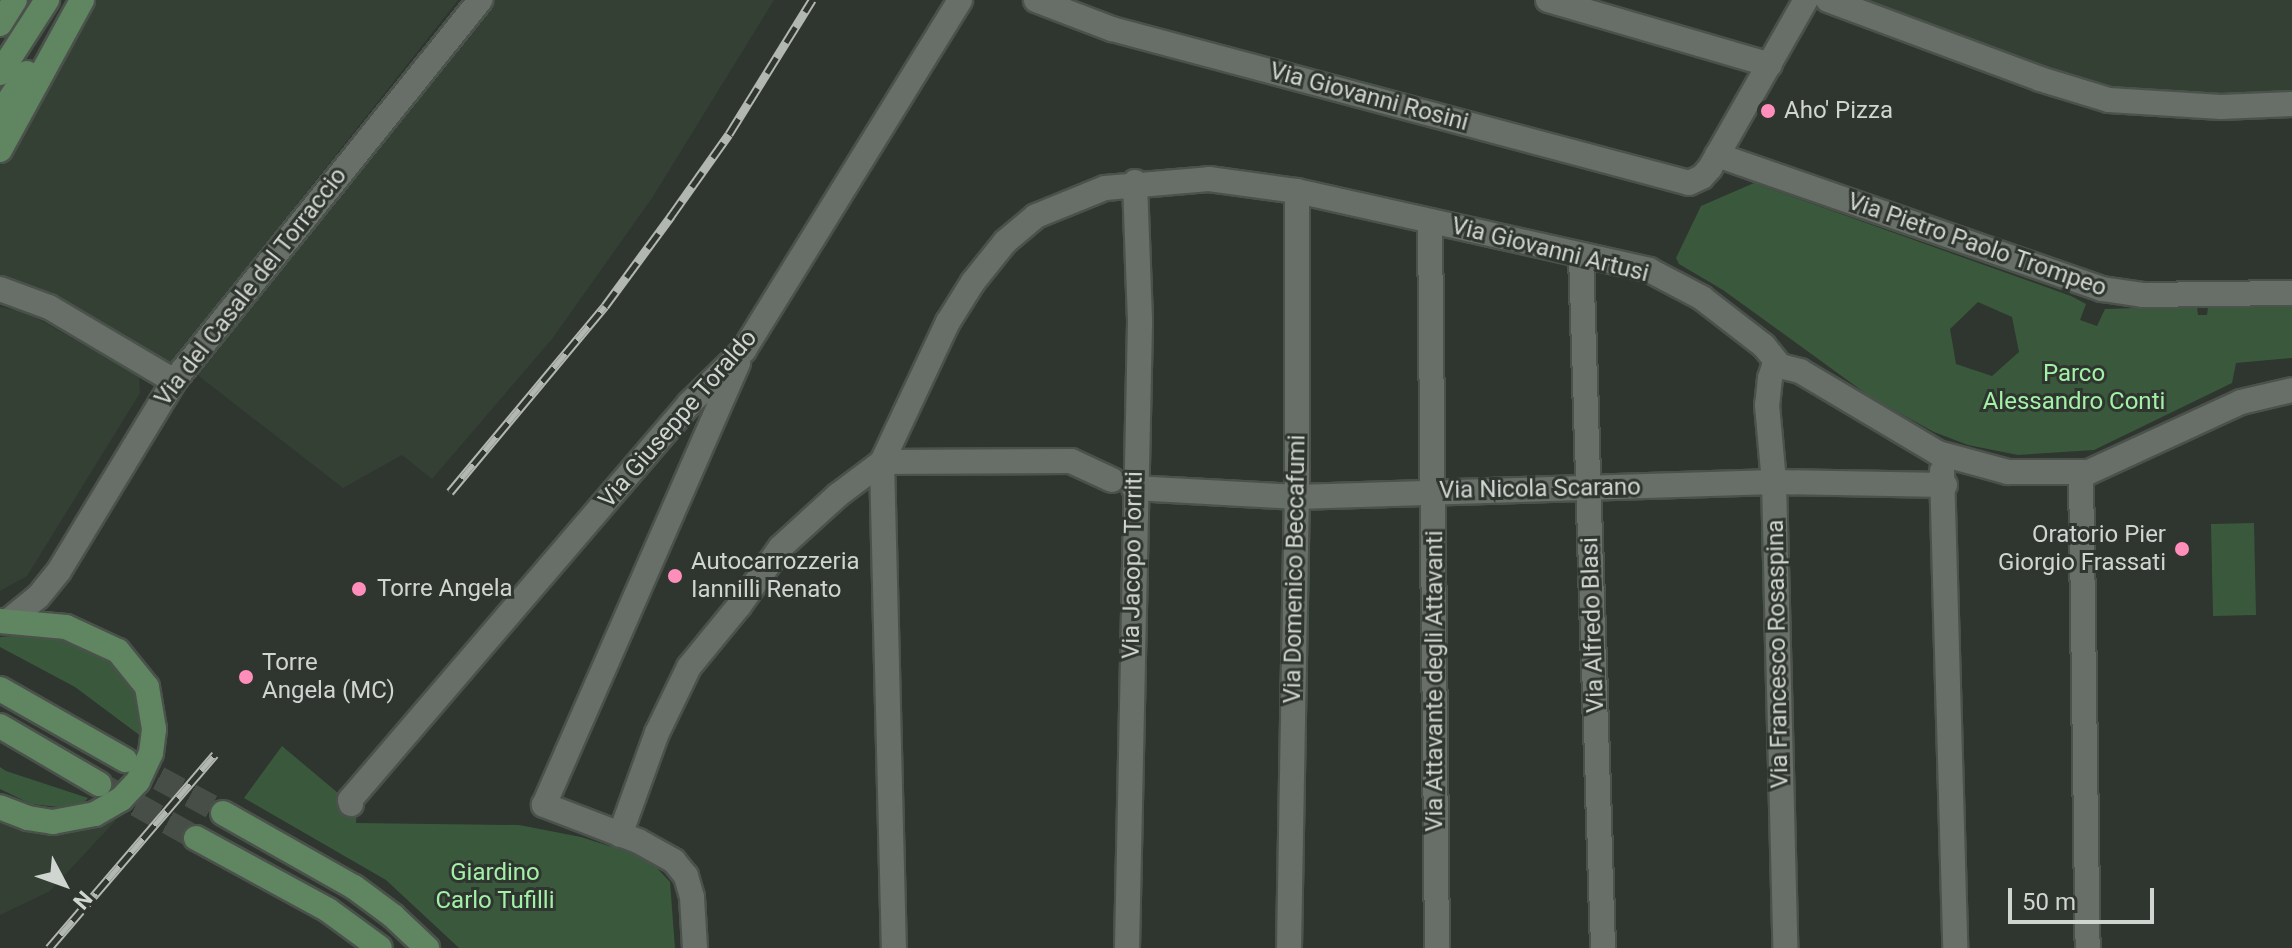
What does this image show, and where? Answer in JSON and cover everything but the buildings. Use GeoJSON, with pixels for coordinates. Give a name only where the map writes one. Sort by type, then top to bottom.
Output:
{"type":"FeatureCollection","features":[{"type":"Feature","properties":{"kind":"main road"},"geometry":{"type":"LineString","coordinates":[[0,24],[15,0]]}},
{"type":"Feature","properties":{"kind":"main road"},"geometry":{"type":"LineString","coordinates":[[0,73],[47,0]]}},
{"type":"Feature","properties":{"kind":"main road"},"geometry":{"type":"LineString","coordinates":[[0,114],[80,0]]}},
{"type":"Feature","properties":{"kind":"main road"},"geometry":{"type":"LineString","coordinates":[[0,150],[80,0]]}},
{"type":"Feature","properties":{"kind":"main road"},"geometry":{"type":"LineString","coordinates":[[0,807],[28,818],[53,822],[95,814],[121,799],[138,781],[151,753],[154,729],[147,687],[118,651],[66,627],[4,621]]}},
{"type":"Feature","properties":{"kind":"main road"},"geometry":{"type":"LineString","coordinates":[[0,689],[125,760]]}},
{"type":"Feature","properties":{"kind":"main road"},"geometry":{"type":"LineString","coordinates":[[0,726],[99,784]]}},
{"type":"Feature","properties":{"kind":"main road"},"geometry":{"type":"LineString","coordinates":[[223,813],[354,887],[393,916],[427,948]]}},
{"type":"Feature","properties":{"kind":"main road"},"geometry":{"type":"LineString","coordinates":[[196,838],[328,910],[380,948]]}},
{"type":"Feature","properties":{"kind":"street","name":"Via del Casale del Torraccio"},"geometry":{"type":"LineString","coordinates":[[4,621],[38,597],[59,571],[174,381],[480,0]]}},
{"type":"Feature","properties":{"kind":"street","name":"Via Giuseppe Toraldo"},"geometry":{"type":"LineString","coordinates":[[351,804],[350,800],[689,404],[744,350],[960,0]]}},
{"type":"Feature","properties":{"kind":"street","name":"Via Giovanni Rosini"},"geometry":{"type":"LineString","coordinates":[[1036,0],[1112,29],[1679,182],[1689,183],[1702,177],[1717,155]]}},
{"type":"Feature","properties":{"kind":"street"},"geometry":{"type":"LineString","coordinates":[[1548,0],[1770,65]]}},
{"type":"Feature","properties":{"kind":"street"},"geometry":{"type":"LineString","coordinates":[[1717,155],[1806,0]]}},
{"type":"Feature","properties":{"kind":"street"},"geometry":{"type":"LineString","coordinates":[[1828,0],[2040,79],[2109,100],[2221,107],[2292,104]]}},
{"type":"Feature","properties":{"kind":"street","name":"Via Pietro Paolo Trompeo"},"geometry":{"type":"LineString","coordinates":[[1717,155],[2102,289],[2143,295],[2292,293]]}},
{"type":"Feature","properties":{"kind":"street","name":"Via Giovanni Artusi"},"geometry":{"type":"LineString","coordinates":[[620,835],[657,733],[689,667],[739,606],[781,547],[838,495],[882,462],[948,322],[973,282],[1005,242],[1036,216],[1065,201],[1105,188],[1135,182],[1209,179],[1297,191],[1649,270],[1656,277],[1663,275],[1682,285],[1764,346],[1780,366],[1800,371],[1938,453],[2008,472],[2081,472],[2114,463],[2241,402],[2292,390]]}},
{"type":"Feature","properties":{"kind":"street","name":"Via Jacopo Torriti"},"geometry":{"type":"LineString","coordinates":[[1127,948],[1123,484],[1140,320],[1135,182]]}},
{"type":"Feature","properties":{"kind":"street","name":"Via Domenico Beccafumi"},"geometry":{"type":"LineString","coordinates":[[1289,948],[1297,497],[1297,191]]}},
{"type":"Feature","properties":{"kind":"street","name":"Via Attavante degli Attavanti"},"geometry":{"type":"LineString","coordinates":[[1430,221],[1437,948]]}},
{"type":"Feature","properties":{"kind":"street","name":"Via Alfredo Blasi"},"geometry":{"type":"LineString","coordinates":[[1581,255],[1603,948]]}},
{"type":"Feature","properties":{"kind":"street"},"geometry":{"type":"LineString","coordinates":[[0,289],[49,307],[174,381]]}},
{"type":"Feature","properties":{"kind":"street"},"geometry":{"type":"LineString","coordinates":[[695,948],[692,897],[682,871],[666,855],[544,805],[744,350]]}},
{"type":"Feature","properties":{"kind":"street","name":"Via Francesco Rosaspina"},"geometry":{"type":"LineString","coordinates":[[1780,366],[1774,366],[1767,391],[1774,482],[1785,948]]}},
{"type":"Feature","properties":{"kind":"street"},"geometry":{"type":"LineString","coordinates":[[1938,453],[1945,485],[1955,948]]}},
{"type":"Feature","properties":{"kind":"street"},"geometry":{"type":"LineString","coordinates":[[894,948],[882,462],[1071,461],[1123,484]]}},
{"type":"Feature","properties":{"kind":"street"},"geometry":{"type":"LineString","coordinates":[[2081,472],[2088,948]]}},
{"type":"Feature","properties":{"kind":"street","name":"Via Nicola Scarano"},"geometry":{"type":"LineString","coordinates":[[1123,484],[1297,497],[1774,482],[1945,485]]}},
{"type":"Feature","properties":{"kind":"shaded area"},"geometry":{"type":"Polygon","coordinates":[[[94,0],[458,0],[171,364],[43,290],[0,278],[0,166],[94,0]]]}},
{"type":"Feature","properties":{"kind":"shaded area"},"geometry":{"type":"Polygon","coordinates":[[[493,0],[774,0],[652,198],[552,339],[432,479],[402,455],[343,488],[195,373],[493,0]]]}},
{"type":"Feature","properties":{"kind":"shaded area"},"geometry":{"type":"Polygon","coordinates":[[[1828,0],[2292,0],[2292,105],[2109,100],[1828,0]]]}},
{"type":"Feature","properties":{"kind":"shaded area"},"geometry":{"type":"Polygon","coordinates":[[[0,307],[26,312],[139,376],[140,393],[27,576],[0,591],[0,307]]]}},
{"type":"Feature","properties":{"kind":"shaded area"},"geometry":{"type":"Polygon","coordinates":[[[0,816],[55,832],[75,832],[116,820],[50,891],[0,915],[0,816]]]}},
{"type":"Feature","properties":{"kind":"green space","name":"Parco Alessandro Conti"},"geometry":{"type":"Polygon","coordinates":[[[1754,183],[2071,296],[2086,304],[2080,320],[2097,326],[2105,309],[2197,306],[2198,315],[2207,315],[2208,307],[2292,305],[2292,358],[2236,363],[2232,383],[2094,450],[2018,455],[1968,445],[1934,432],[1872,398],[1723,290],[1679,264],[1676,258],[1701,206],[1754,183]],[[1978,302],[1950,329],[1956,364],[1992,376],[2019,352],[2012,317],[1978,302]]]}},
{"type":"Feature","properties":{"kind":"green space"},"geometry":{"type":"Polygon","coordinates":[[[2254,523],[2256,615],[2213,616],[2211,524],[2254,523]]]}},
{"type":"Feature","properties":{"kind":"green space"},"geometry":{"type":"Polygon","coordinates":[[[32,634],[80,643],[104,653],[132,683],[142,706],[142,737],[75,687],[0,647],[0,637],[32,634]]]}},
{"type":"Feature","properties":{"kind":"green space","name":"Giardino Carlo Tufilli"},"geometry":{"type":"Polygon","coordinates":[[[282,746],[357,809],[356,823],[519,825],[581,837],[631,853],[655,866],[670,882],[675,948],[459,948],[386,880],[244,798],[282,746]]]}},
{"type":"Feature","properties":{"kind":"green space"},"geometry":{"type":"Polygon","coordinates":[[[0,767],[88,798],[82,804],[67,808],[31,804],[0,789],[0,767]]]}},
{"type":"Feature","properties":{"kind":"tunnel"},"geometry":{"type":"LineString","coordinates":[[127,761],[223,813]]}},
{"type":"Feature","properties":{"kind":"tunnel"},"geometry":{"type":"LineString","coordinates":[[105,787],[196,838]]}},
{"type":"Feature","properties":{"kind":"railway"},"geometry":{"type":"LineString","coordinates":[[450,492],[605,306],[729,134],[812,0]]}},
{"type":"Feature","properties":{"kind":"railway"},"geometry":{"type":"LineString","coordinates":[[49,948],[215,754]]}},
{"type":"Feature","properties":{"kind":"place","name":"Aho' Pizza"},"geometry":{"type":"Point","coordinates":[1768,111]}},
{"type":"Feature","properties":{"kind":"place","name":"Oratorio Pier Giorgio Frassati"},"geometry":{"type":"Point","coordinates":[2182,549]}},
{"type":"Feature","properties":{"kind":"place","name":"Autocarrozzeria Iannilli Renato"},"geometry":{"type":"Point","coordinates":[675,576]}},
{"type":"Feature","properties":{"kind":"place","name":"Torre Angela"},"geometry":{"type":"Point","coordinates":[359,589]}},
{"type":"Feature","properties":{"kind":"place","name":"Torre Angela (MC)"},"geometry":{"type":"Point","coordinates":[246,677]}}]}
